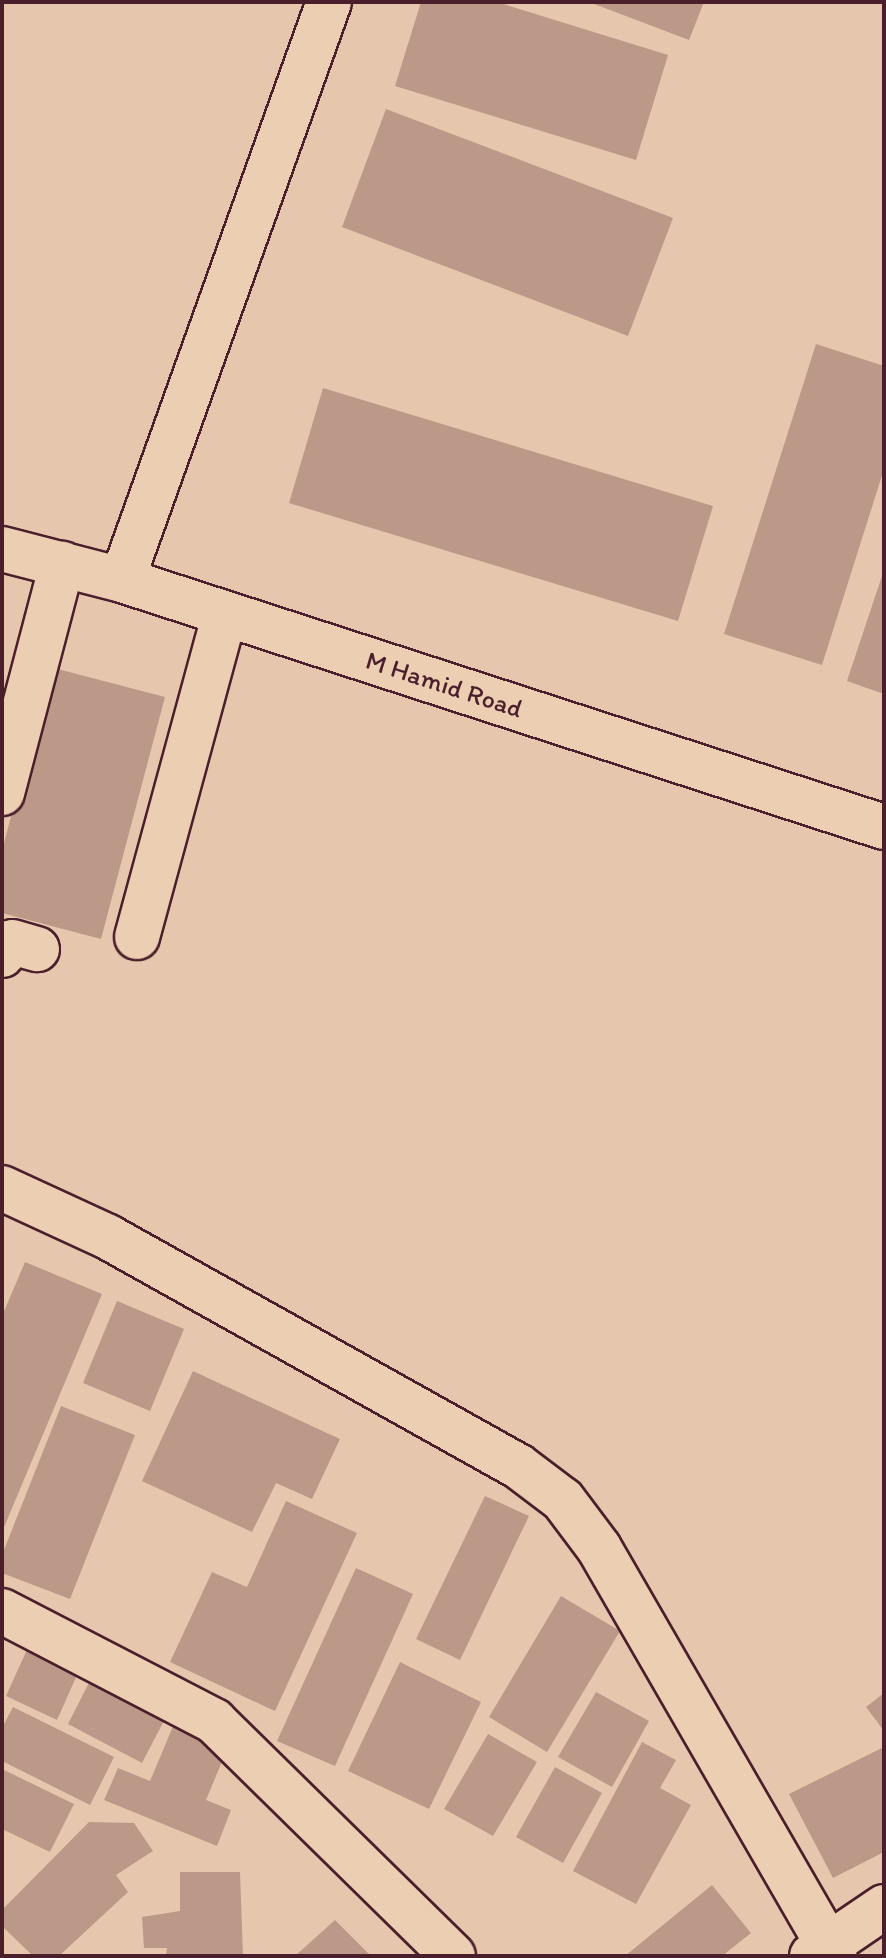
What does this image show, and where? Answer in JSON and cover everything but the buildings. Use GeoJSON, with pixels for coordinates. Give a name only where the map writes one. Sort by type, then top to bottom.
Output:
{"type":"FeatureCollection","features":[{"type":"Feature","properties":{"kind":"street"},"geometry":{"type":"LineString","coordinates":[[122,580],[329,2]]}},
{"type":"Feature","properties":{"kind":"street","name":"M Hamid Road"},"geometry":{"type":"LineString","coordinates":[[2,549],[122,580],[884,827]]}},
{"type":"Feature","properties":{"kind":"street"},"geometry":{"type":"LineString","coordinates":[[2,793],[62,564]]}},
{"type":"Feature","properties":{"kind":"street"},"geometry":{"type":"LineString","coordinates":[[137,937],[225,614]]}},
{"type":"Feature","properties":{"kind":"street"},"geometry":{"type":"LineString","coordinates":[[3,1190],[122,1245],[518,1466],[563,1500],[599,1548],[825,1952],[884,1907]]}},
{"type":"Feature","properties":{"kind":"street"},"geometry":{"type":"LineString","coordinates":[[2,1611],[214,1721],[453,1956]]}}]}
